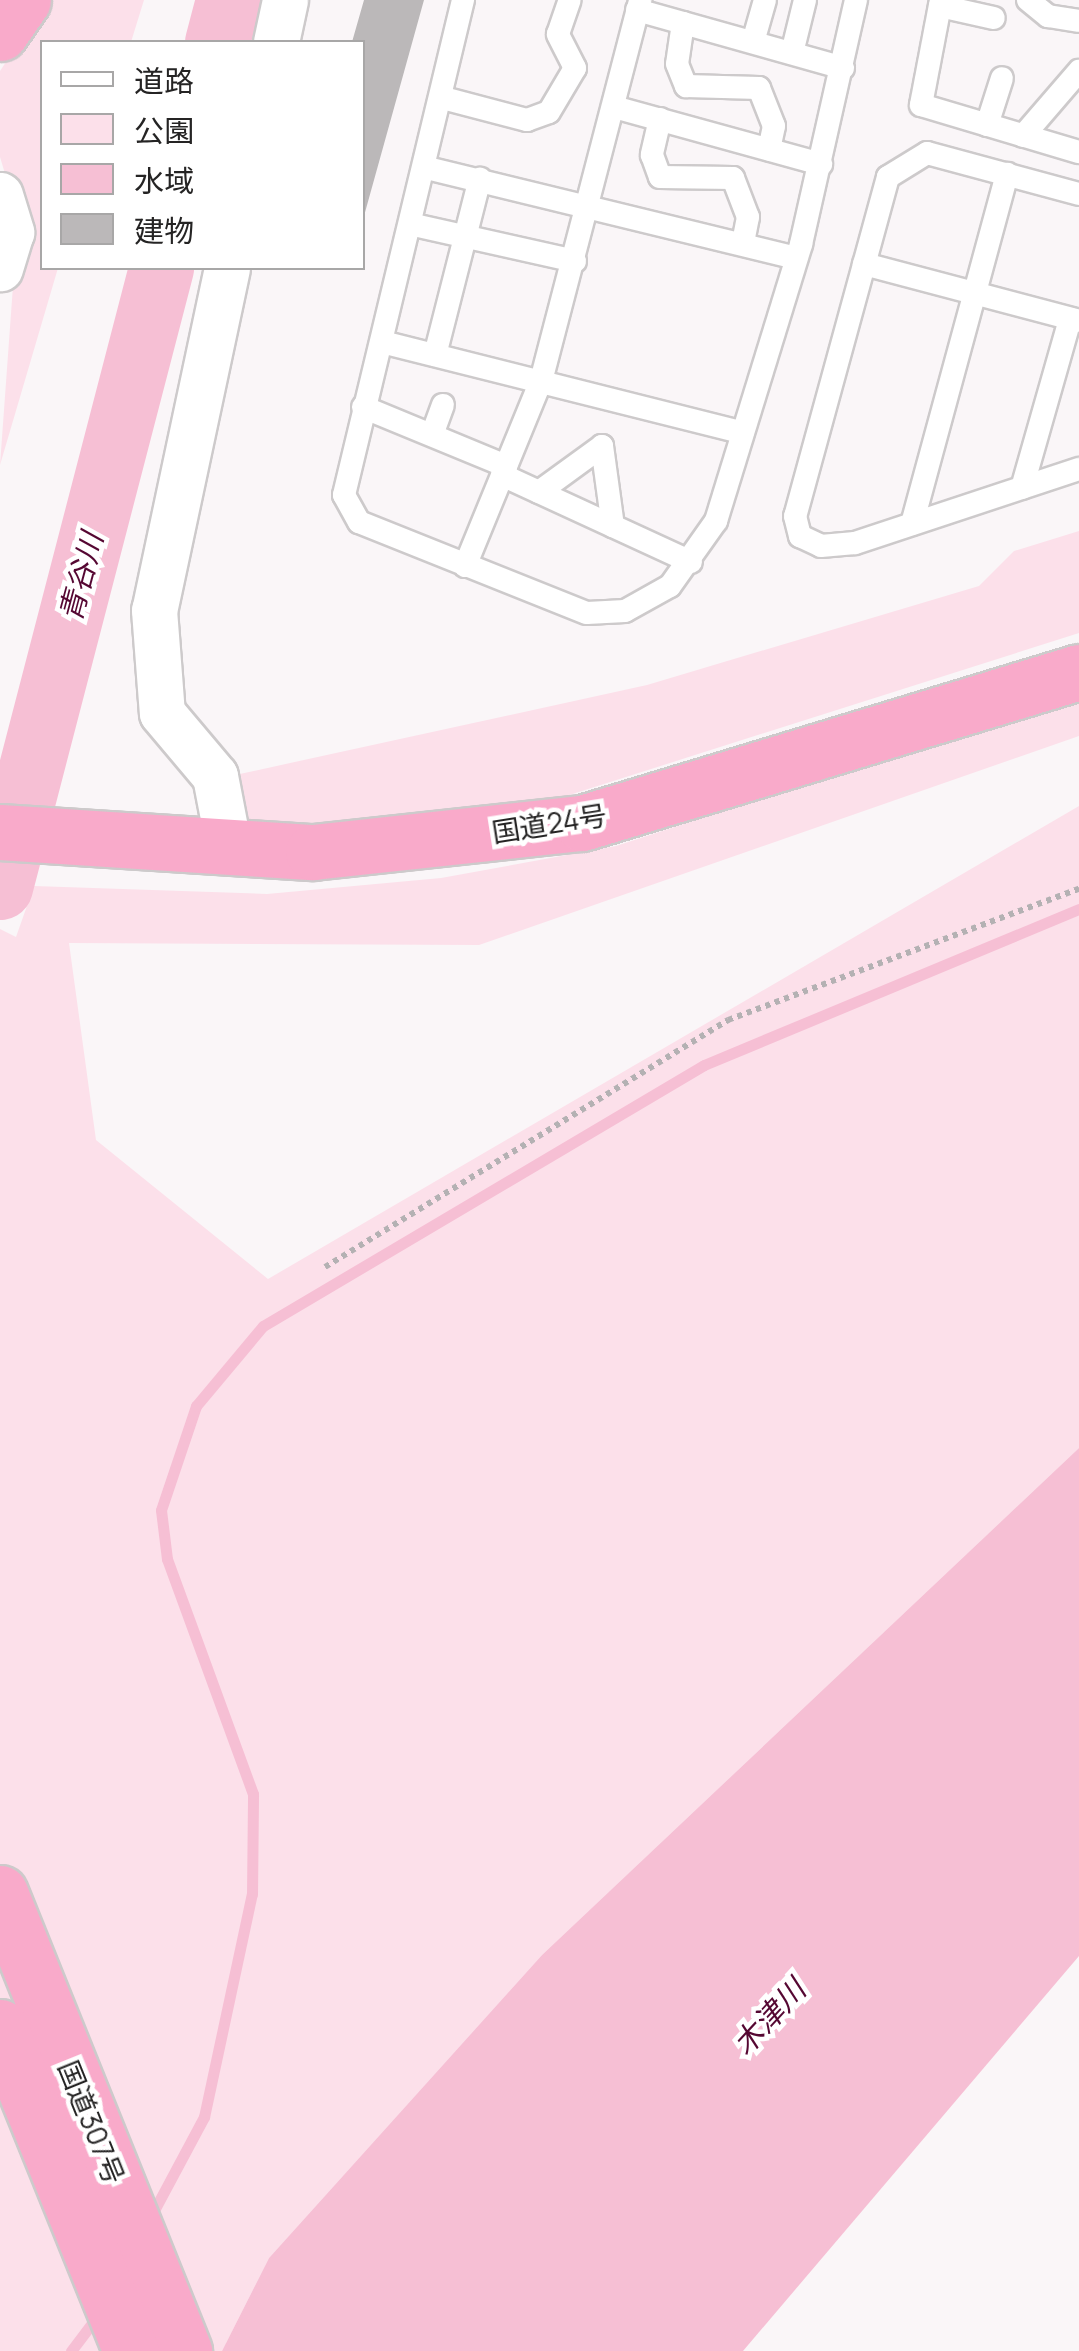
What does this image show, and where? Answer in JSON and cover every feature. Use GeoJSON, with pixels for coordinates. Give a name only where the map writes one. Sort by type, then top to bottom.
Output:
{"type":"FeatureCollection","features":[{"type":"Feature","properties":{"kind":"highway"},"geometry":{"type":"LineString","coordinates":[[0,33],[23,0]]}},
{"type":"Feature","properties":{"kind":"highway","name":"国道24号"},"geometry":{"type":"LineString","coordinates":[[19,834],[312,852],[582,824],[1079,672]]}},
{"type":"Feature","properties":{"kind":"highway","name":"国道307号"},"geometry":{"type":"LineString","coordinates":[[0,1894],[184,2351]]}},
{"type":"Feature","properties":{"kind":"highway","name":"国道307号"},"geometry":{"type":"LineString","coordinates":[[0,2027],[132,2351]]}},
{"type":"Feature","properties":{"kind":"street"},"geometry":{"type":"LineString","coordinates":[[276,40],[285,0]]}},
{"type":"Feature","properties":{"kind":"street"},"geometry":{"type":"LineString","coordinates":[[0,195],[10,232],[0,268]]}},
{"type":"Feature","properties":{"kind":"street"},"geometry":{"type":"LineString","coordinates":[[227,270],[154,610],[162,714],[215,776],[228,849]]}},
{"type":"Feature","properties":{"kind":"lane"},"geometry":{"type":"LineString","coordinates":[[463,0],[414,225],[363,407],[344,496],[359,522],[587,613],[624,611],[670,586],[716,521],[796,258],[856,0]]}},
{"type":"Feature","properties":{"kind":"lane"},"geometry":{"type":"LineString","coordinates":[[443,98],[527,120],[549,112],[574,68],[558,34],[570,0]]}},
{"type":"Feature","properties":{"kind":"lane"},"geometry":{"type":"LineString","coordinates":[[753,42],[764,0]]}},
{"type":"Feature","properties":{"kind":"lane"},"geometry":{"type":"LineString","coordinates":[[792,53],[806,0]]}},
{"type":"Feature","properties":{"kind":"lane"},"geometry":{"type":"LineString","coordinates":[[1028,0],[1048,16],[1079,21]]}},
{"type":"Feature","properties":{"kind":"lane"},"geometry":{"type":"LineString","coordinates":[[994,18],[940,3],[921,106],[1079,152]]}},
{"type":"Feature","properties":{"kind":"lane"},"geometry":{"type":"LineString","coordinates":[[465,566],[541,381],[592,202],[638,5],[683,23],[843,68]]}},
{"type":"Feature","properties":{"kind":"lane"},"geometry":{"type":"LineString","coordinates":[[683,23],[678,64],[686,86],[760,88],[774,126],[769,150]]}},
{"type":"Feature","properties":{"kind":"lane"},"geometry":{"type":"LineString","coordinates":[[1023,136],[1079,71]]}},
{"type":"Feature","properties":{"kind":"lane"},"geometry":{"type":"LineString","coordinates":[[988,125],[1002,78]]}},
{"type":"Feature","properties":{"kind":"lane"},"geometry":{"type":"LineString","coordinates":[[614,107],[820,164]]}},
{"type":"Feature","properties":{"kind":"lane"},"geometry":{"type":"LineString","coordinates":[[660,119],[652,155],[660,177],[733,178],[748,216],[743,243]]}},
{"type":"Feature","properties":{"kind":"lane"},"geometry":{"type":"LineString","coordinates":[[1079,194],[927,153],[904,162],[888,178],[795,516],[800,536],[820,546],[912,524],[1079,469]]}},
{"type":"Feature","properties":{"kind":"lane"},"geometry":{"type":"LineString","coordinates":[[427,168],[592,202],[796,258]]}},
{"type":"Feature","properties":{"kind":"lane"},"geometry":{"type":"LineString","coordinates":[[912,524],[1007,174]]}},
{"type":"Feature","properties":{"kind":"lane"},"geometry":{"type":"LineString","coordinates":[[435,355],[480,179]]}},
{"type":"Feature","properties":{"kind":"lane"},"geometry":{"type":"LineString","coordinates":[[414,225],[575,261]]}},
{"type":"Feature","properties":{"kind":"lane"},"geometry":{"type":"LineString","coordinates":[[864,264],[1074,320],[1022,488]]}},
{"type":"Feature","properties":{"kind":"lane"},"geometry":{"type":"LineString","coordinates":[[382,342],[743,432]]}},
{"type":"Feature","properties":{"kind":"lane"},"geometry":{"type":"LineString","coordinates":[[432,436],[443,405]]}},
{"type":"Feature","properties":{"kind":"lane"},"geometry":{"type":"LineString","coordinates":[[363,407],[504,470],[539,492],[690,562]]}},
{"type":"Feature","properties":{"kind":"lane"},"geometry":{"type":"LineString","coordinates":[[539,492],[602,446],[613,526]]}},
{"type":"Feature","properties":{"kind":"path"},"geometry":{"type":"LineString","coordinates":[[325,1267],[728,1020],[1079,889]]}},
{"type":"Feature","properties":{"kind":"green space"},"geometry":{"type":"Polygon","coordinates":[[[47,0],[144,0],[132,40],[40,40],[40,270],[57,270],[0,465],[18,217],[0,157],[0,71],[47,0]]]}},
{"type":"Feature","properties":{"kind":"green space"},"geometry":{"type":"Polygon","coordinates":[[[1079,531],[1079,633],[563,797],[239,833],[226,777],[647,685],[979,586],[1014,551],[1079,531]]]}},
{"type":"Feature","properties":{"kind":"green space"},"geometry":{"type":"Polygon","coordinates":[[[1079,696],[1079,736],[479,945],[69,943],[96,1140],[268,1279],[1079,806],[1079,1448],[542,1955],[269,2258],[222,2351],[0,2351],[0,929],[16,937],[34,886],[267,894],[441,878],[616,846],[1079,696]]]}},
{"type":"Feature","properties":{"kind":"water","name":"木津川"},"geometry":{"type":"Polygon","coordinates":[[[1079,1448],[1079,1956],[743,2351],[222,2351],[269,2258],[542,1955],[1079,1448]]]}},
{"type":"Feature","properties":{"kind":"building"},"geometry":{"type":"Polygon","coordinates":[[[364,0],[424,0],[365,212],[365,40],[353,40],[364,0]]]}},
{"type":"Feature","properties":{"kind":"waterway","name":"青谷川"},"geometry":{"type":"LineString","coordinates":[[218,40],[228,0]]}},
{"type":"Feature","properties":{"kind":"waterway","name":"青谷川"},"geometry":{"type":"LineString","coordinates":[[0,887],[160,270]]}},
{"type":"Feature","properties":{"kind":"waterway"},"geometry":{"type":"LineString","coordinates":[[150,2218],[204,2117],[252,1894],[253,1794],[167,1559],[161,1510],[196,1406],[263,1326],[704,1065],[1079,909]]}},
{"type":"Feature","properties":{"kind":"waterway"},"geometry":{"type":"LineString","coordinates":[[71,2351],[99,2314]]}}]}
